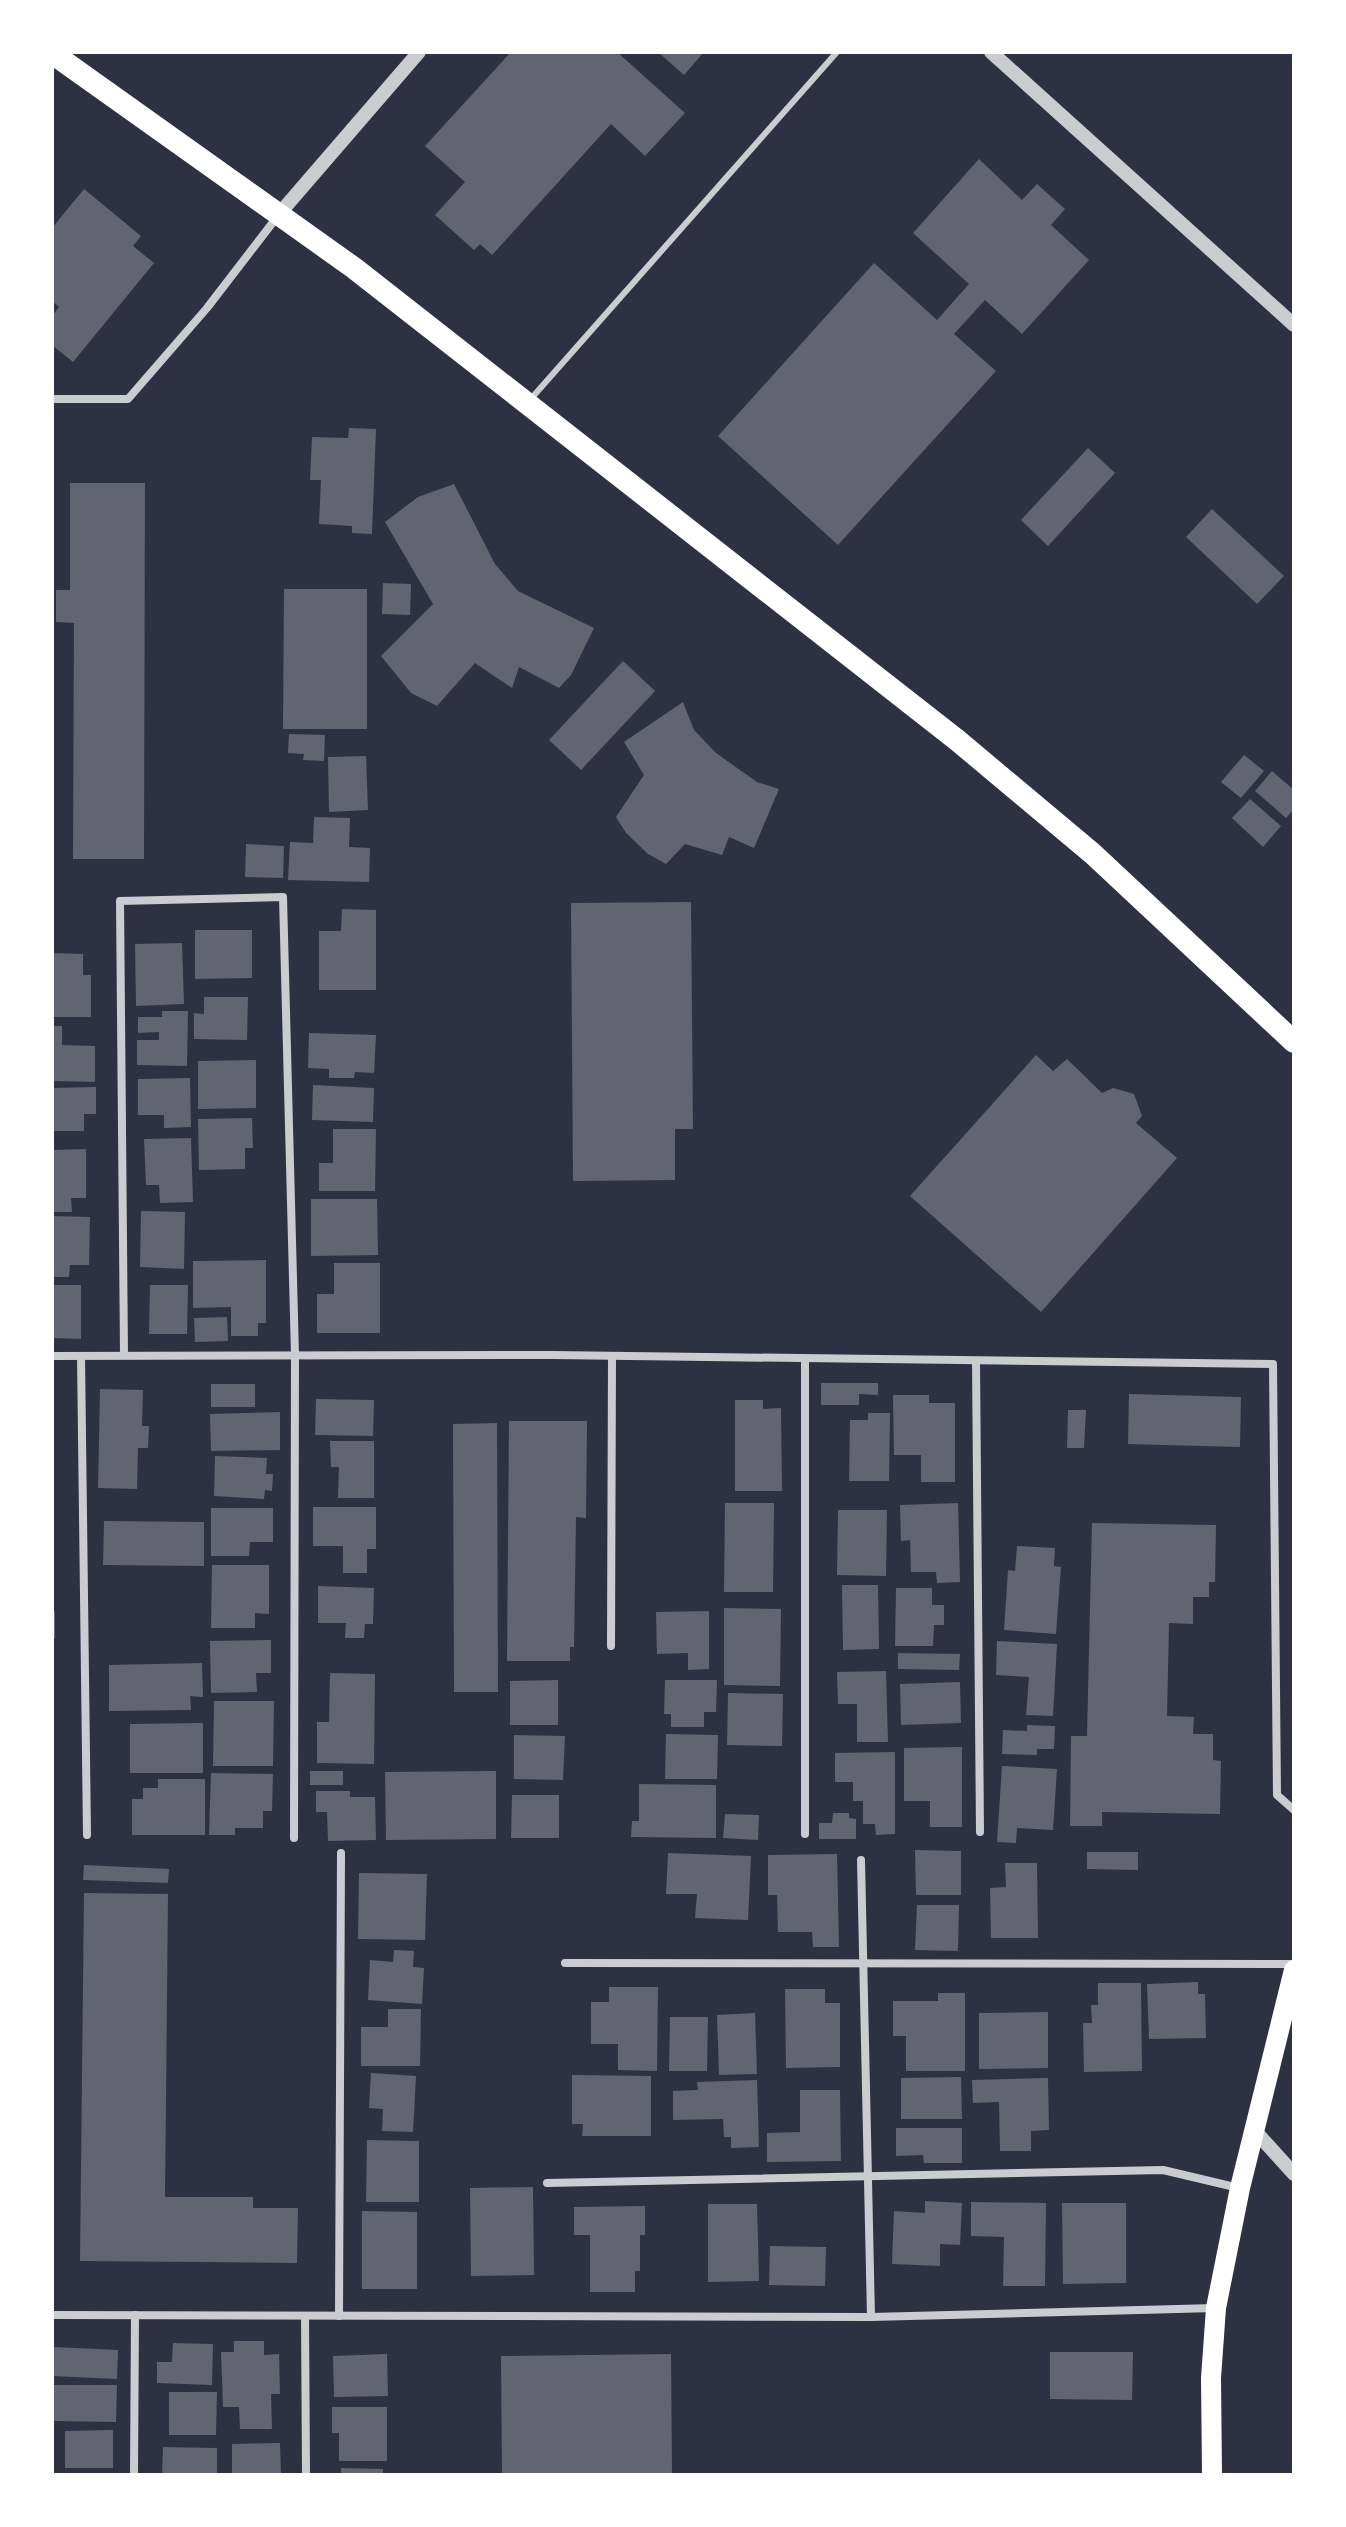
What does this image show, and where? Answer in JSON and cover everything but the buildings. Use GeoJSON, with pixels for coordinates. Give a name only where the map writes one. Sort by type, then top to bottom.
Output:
{"type":"FeatureCollection","features":[{"type":"Feature","properties":{"kind":"highway"},"geometry":{"type":"LineString","coordinates":[[52,53],[280,213],[957,740],[1093,854],[1294,1042]]}},
{"type":"Feature","properties":{"kind":"main road"},"geometry":{"type":"LineString","coordinates":[[1212,2475],[1211,2378],[1216,2308],[1240,2188],[1294,1970]]}},
{"type":"Feature","properties":{"kind":"street"},"geometry":{"type":"LineString","coordinates":[[52,399],[128,399],[207,308],[280,213],[419,52]]}},
{"type":"Feature","properties":{"kind":"street"},"geometry":{"type":"LineString","coordinates":[[991,52],[1294,325]]}},
{"type":"Feature","properties":{"kind":"street"},"geometry":{"type":"LineString","coordinates":[[124,1355],[120,901],[283,897],[295,1355],[294,1838]]}},
{"type":"Feature","properties":{"kind":"street"},"geometry":{"type":"LineString","coordinates":[[52,1356],[612,1356],[1273,1364],[1277,1795],[1294,1810]]}},
{"type":"Feature","properties":{"kind":"street"},"geometry":{"type":"LineString","coordinates":[[81,1356],[87,1835]]}},
{"type":"Feature","properties":{"kind":"street"},"geometry":{"type":"LineString","coordinates":[[611,1646],[612,1356]]}},
{"type":"Feature","properties":{"kind":"street"},"geometry":{"type":"LineString","coordinates":[[805,1359],[805,1834]]}},
{"type":"Feature","properties":{"kind":"street"},"geometry":{"type":"LineString","coordinates":[[976,1362],[980,1832]]}},
{"type":"Feature","properties":{"kind":"street"},"geometry":{"type":"LineString","coordinates":[[339,2316],[341,1853]]}},
{"type":"Feature","properties":{"kind":"street"},"geometry":{"type":"LineString","coordinates":[[861,1860],[865,2177],[871,2317]]}},
{"type":"Feature","properties":{"kind":"street"},"geometry":{"type":"LineString","coordinates":[[565,1963],[864,1966],[1294,1964]]}},
{"type":"Feature","properties":{"kind":"street"},"geometry":{"type":"LineString","coordinates":[[1255,2131],[1294,2174]]}},
{"type":"Feature","properties":{"kind":"street"},"geometry":{"type":"LineString","coordinates":[[547,2183],[1163,2170],[1240,2188]]}},
{"type":"Feature","properties":{"kind":"street"},"geometry":{"type":"LineString","coordinates":[[52,2315],[871,2317],[1216,2308]]}},
{"type":"Feature","properties":{"kind":"street"},"geometry":{"type":"LineString","coordinates":[[134,2475],[135,2315]]}},
{"type":"Feature","properties":{"kind":"street"},"geometry":{"type":"LineString","coordinates":[[305,2316],[306,2475]]}},
{"type":"Feature","properties":{"kind":"lane"},"geometry":{"type":"LineString","coordinates":[[526,403],[837,52]]}}]}
